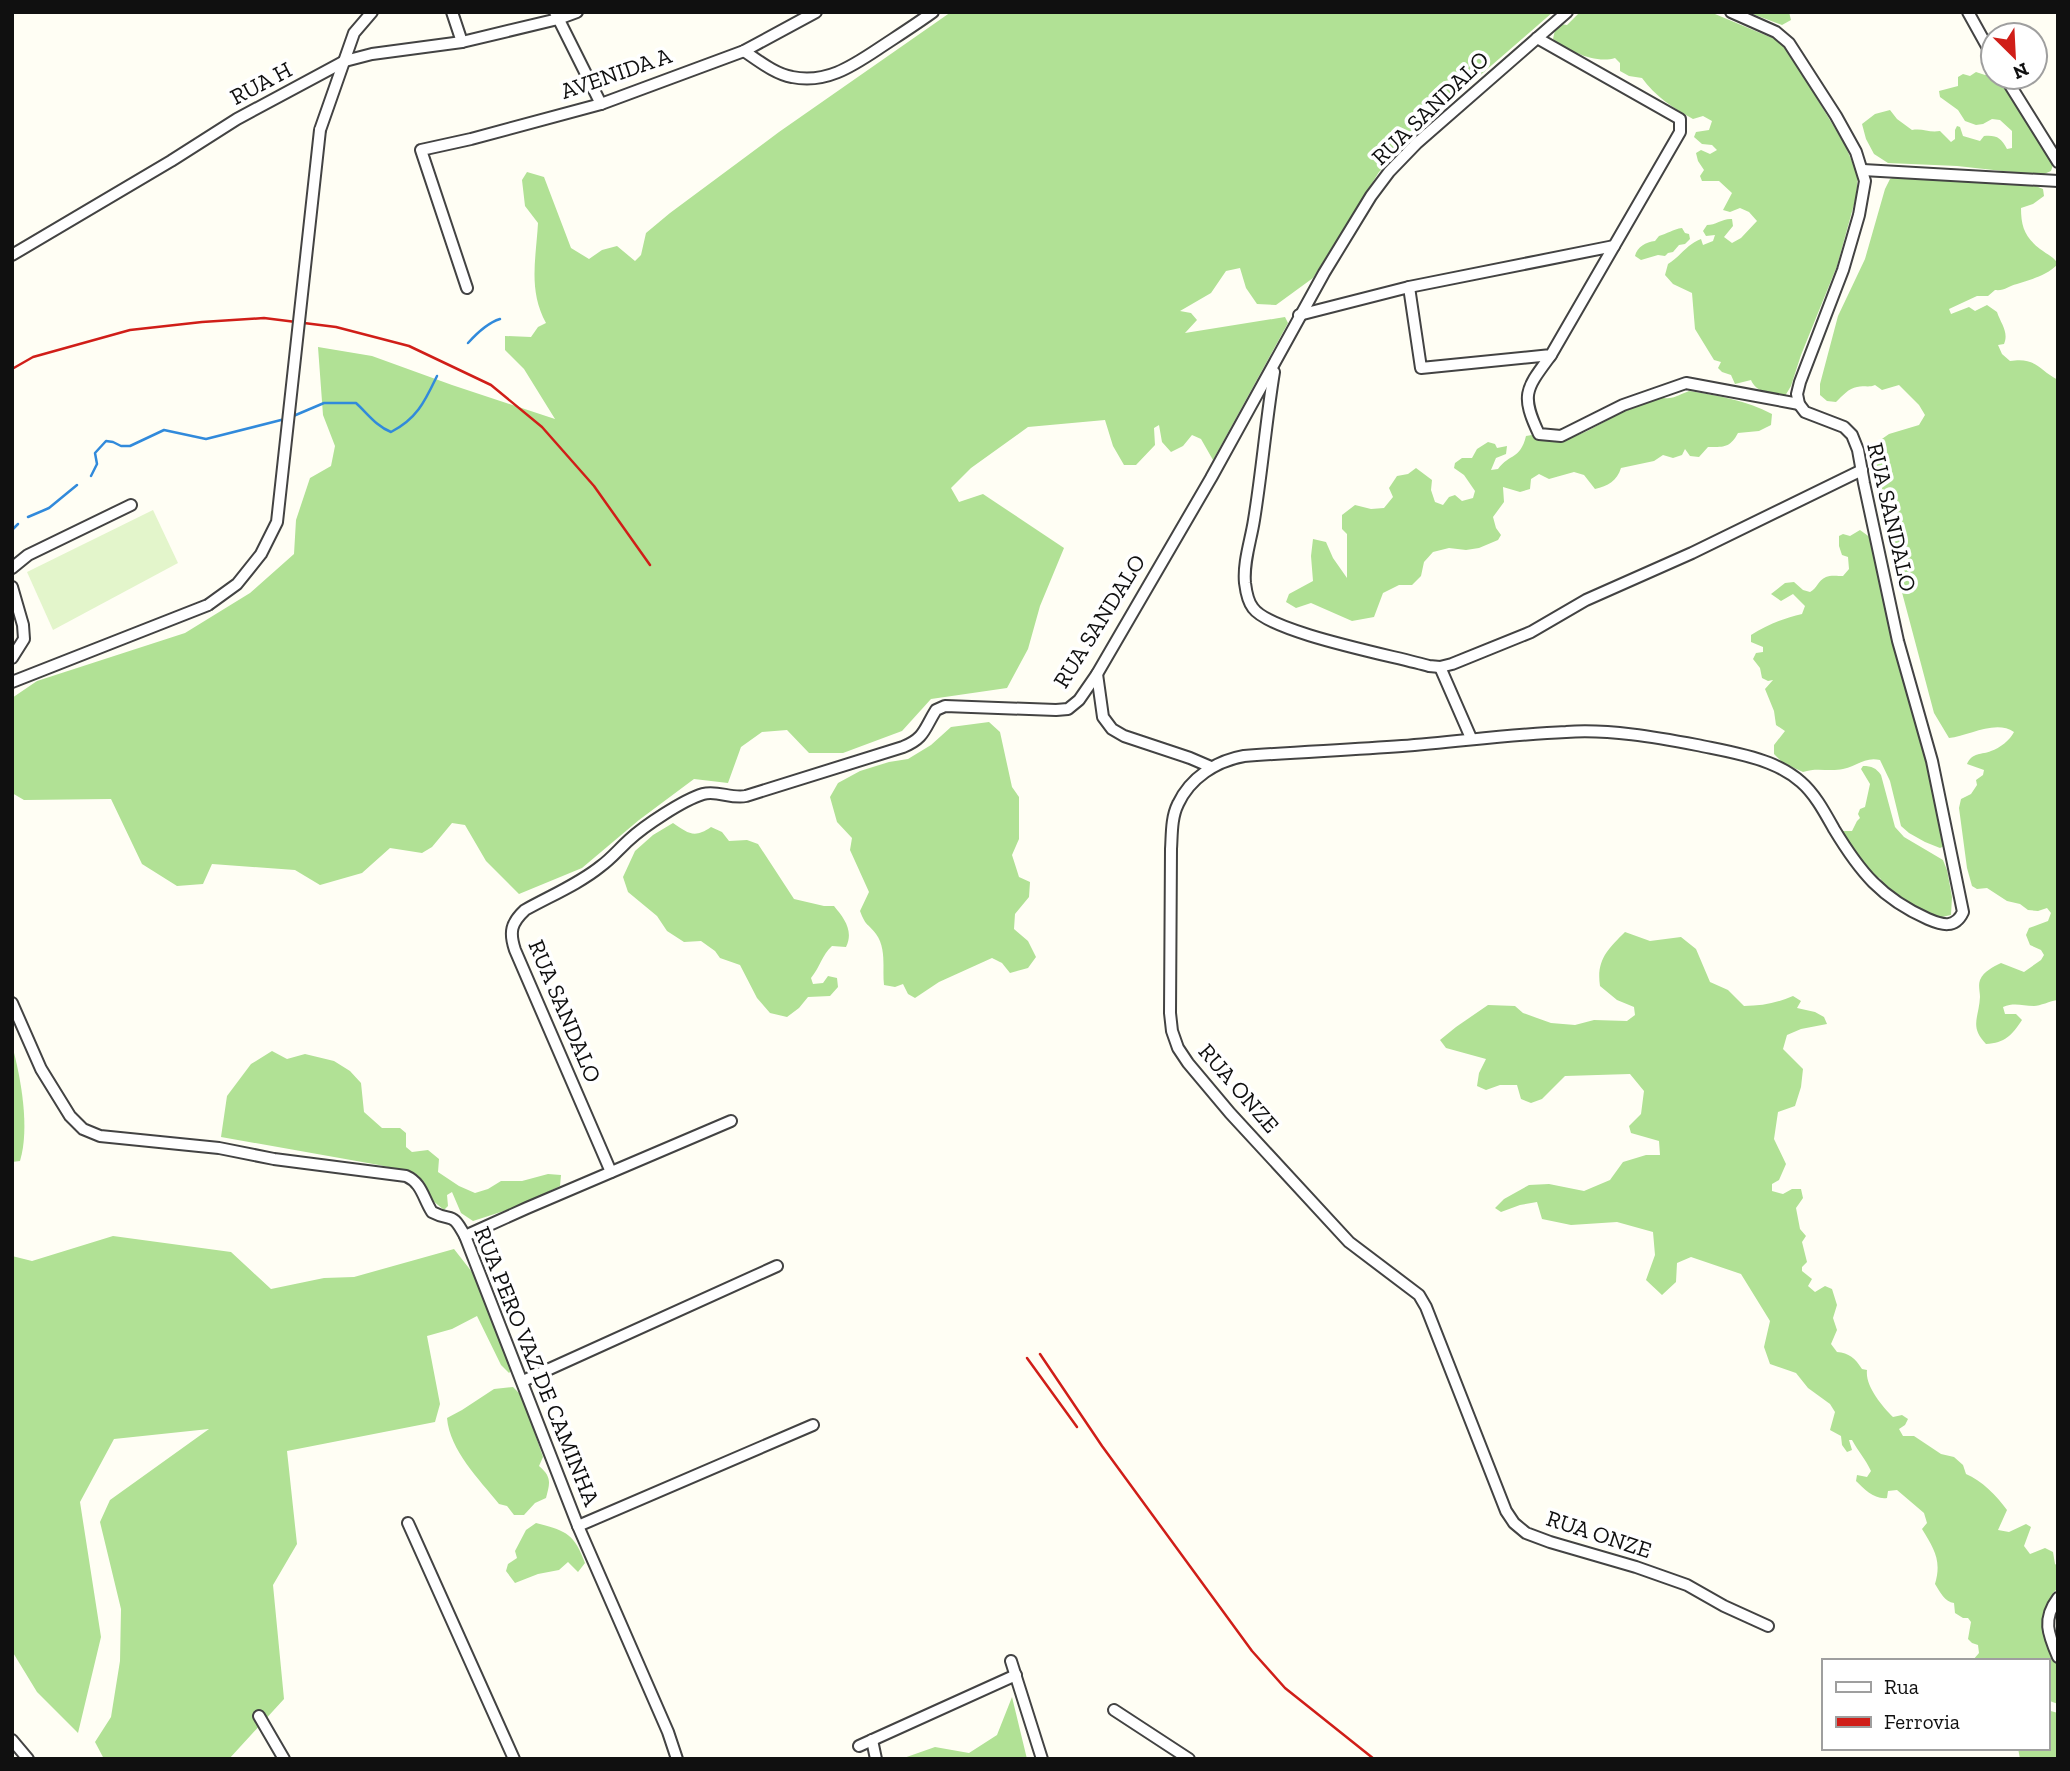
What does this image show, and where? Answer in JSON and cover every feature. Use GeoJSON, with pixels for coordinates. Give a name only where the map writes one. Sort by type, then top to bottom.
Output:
{"type":"FeatureCollection","features":[{"type":"Feature","properties":{"kind":"street"},"geometry":{"type":"LineString","coordinates":[[12,682],[208,606],[237,584],[261,554],[277,522],[320,130],[354,33],[372,12]]}},
{"type":"Feature","properties":{"kind":"street"},"geometry":{"type":"LineString","coordinates":[[452,12],[462,42]]}},
{"type":"Feature","properties":{"kind":"street","name":"RUA H"},"geometry":{"type":"LineString","coordinates":[[12,255],[237,119],[345,61],[372,54],[462,42],[578,12]]}},
{"type":"Feature","properties":{"kind":"street","name":"AVENIDA A"},"geometry":{"type":"LineString","coordinates":[[467,288],[421,150],[601,104],[744,51],[816,12]]}},
{"type":"Feature","properties":{"kind":"street"},"geometry":{"type":"LineString","coordinates":[[744,51],[789,77],[811,80],[833,75],[858,64],[933,12]]}},
{"type":"Feature","properties":{"kind":"street","name":"RUA SANDALO"},"geometry":{"type":"LineString","coordinates":[[611,1172],[515,950],[511,931],[517,917],[525,909],[597,869],[647,826],[703,794],[746,796],[903,747],[922,736],[936,710],[945,706],[1068,709],[1079,700],[1097,674],[1211,478],[1299,315],[1371,197],[1389,172],[1417,144],[1567,12]]}},
{"type":"Feature","properties":{"kind":"street"},"geometry":{"type":"LineString","coordinates":[[1536,38],[1680,119],[1681,132],[1550,355],[1528,387],[1529,414],[1539,434],[1561,436],[1623,405],[1686,383],[1799,404],[1797,394],[1800,382],[1843,270],[1866,180],[1856,152],[1836,116],[1789,43],[1776,32],[1731,12]]}},
{"type":"Feature","properties":{"kind":"street"},"geometry":{"type":"LineString","coordinates":[[1968,12],[1979,32]]}},
{"type":"Feature","properties":{"kind":"street"},"geometry":{"type":"LineString","coordinates":[[556,16],[601,104]]}},
{"type":"Feature","properties":{"kind":"street"},"geometry":{"type":"LineString","coordinates":[[2014,91],[2058,162]]}},
{"type":"Feature","properties":{"kind":"street"},"geometry":{"type":"LineString","coordinates":[[1863,170],[2058,181]]}},
{"type":"Feature","properties":{"kind":"street"},"geometry":{"type":"LineString","coordinates":[[1299,315],[1409,287],[1614,246]]}},
{"type":"Feature","properties":{"kind":"street"},"geometry":{"type":"LineString","coordinates":[[1409,287],[1421,368],[1550,355]]}},
{"type":"Feature","properties":{"kind":"street"},"geometry":{"type":"LineString","coordinates":[[1275,362],[1254,523],[1247,555],[1245,583],[1253,609],[1264,618],[1287,629],[1429,666],[1440,667],[1531,632],[1586,600],[1692,554],[1862,470]]}},
{"type":"Feature","properties":{"kind":"street","name":"RUA SANDALO"},"geometry":{"type":"LineString","coordinates":[[1799,404],[1805,412],[1844,428],[1852,435],[1858,450],[1898,641],[1932,761],[1962,912]]}},
{"type":"Feature","properties":{"kind":"street"},"geometry":{"type":"LineString","coordinates":[[12,568],[28,555],[131,505]]}},
{"type":"Feature","properties":{"kind":"street"},"geometry":{"type":"LineString","coordinates":[[12,587],[23,625],[24,639],[12,658]]}},
{"type":"Feature","properties":{"kind":"street"},"geometry":{"type":"LineString","coordinates":[[1440,667],[1471,738]]}},
{"type":"Feature","properties":{"kind":"street"},"geometry":{"type":"LineString","coordinates":[[1097,674],[1103,717],[1112,729],[1124,736],[1211,767]]}},
{"type":"Feature","properties":{"kind":"street","name":"RUA ONZE"},"geometry":{"type":"LineString","coordinates":[[1768,1626],[1687,1585],[1550,1542],[1526,1533],[1514,1523],[1506,1511],[1426,1307],[1419,1296],[1365,1256],[1329,1222],[1188,1063],[1178,1048],[1172,1031],[1171,1013],[1171,849],[1178,804],[1198,778],[1211,767],[1228,759],[1244,756],[1568,731],[1634,736],[1725,750],[1770,763],[1801,782],[1816,800],[1853,861],[1884,894],[1910,911],[1945,925],[1959,920],[1962,912]]}},
{"type":"Feature","properties":{"kind":"street","name":"RUA PERO VAZ DE CAMINHA"},"geometry":{"type":"LineString","coordinates":[[12,1003],[40,1069],[71,1116],[83,1129],[100,1136],[219,1148],[274,1159],[406,1176],[414,1179],[420,1186],[432,1212],[453,1217],[457,1221],[523,1381],[578,1526],[668,1732],[677,1759]]}},
{"type":"Feature","properties":{"kind":"street"},"geometry":{"type":"LineString","coordinates":[[465,1236],[731,1121]]}},
{"type":"Feature","properties":{"kind":"street"},"geometry":{"type":"LineString","coordinates":[[523,1381],[778,1266]]}},
{"type":"Feature","properties":{"kind":"street"},"geometry":{"type":"LineString","coordinates":[[578,1526],[813,1425]]}},
{"type":"Feature","properties":{"kind":"street"},"geometry":{"type":"LineString","coordinates":[[408,1523],[514,1759]]}},
{"type":"Feature","properties":{"kind":"street"},"geometry":{"type":"LineString","coordinates":[[2058,1598],[2048,1615],[2058,1657]]}},
{"type":"Feature","properties":{"kind":"street"},"geometry":{"type":"LineString","coordinates":[[1011,1661],[1042,1759]]}},
{"type":"Feature","properties":{"kind":"street"},"geometry":{"type":"LineString","coordinates":[[859,1746],[1016,1675]]}},
{"type":"Feature","properties":{"kind":"street"},"geometry":{"type":"LineString","coordinates":[[1114,1710],[1189,1759]]}},
{"type":"Feature","properties":{"kind":"street"},"geometry":{"type":"LineString","coordinates":[[259,1716],[284,1759]]}},
{"type":"Feature","properties":{"kind":"street"},"geometry":{"type":"LineString","coordinates":[[12,1740],[28,1759]]}},
{"type":"Feature","properties":{"kind":"street"},"geometry":{"type":"LineString","coordinates":[[872,1740],[876,1759]]}},
{"type":"Feature","properties":{"kind":"green space"},"geometry":{"type":"Polygon","coordinates":[[[951,12],[1553,12],[1432,117],[1379,172],[1313,278],[1276,305],[1257,304],[1246,288],[1240,268],[1226,271],[1211,293],[1180,311],[1191,313],[1197,320],[1185,333],[1285,317],[1288,323],[1213,460],[1201,439],[1192,435],[1183,446],[1171,452],[1162,442],[1159,425],[1154,428],[1155,445],[1136,465],[1124,465],[1113,446],[1105,420],[1028,427],[971,468],[951,488],[959,502],[983,494],[1064,548],[1040,606],[1028,649],[1007,688],[931,699],[902,731],[843,753],[809,753],[787,730],[762,732],[741,747],[728,783],[694,779],[639,820],[582,868],[519,894],[486,861],[465,825],[452,823],[432,847],[422,853],[390,848],[362,873],[320,885],[295,870],[212,864],[203,884],[177,886],[142,864],[111,799],[24,800],[12,793],[12,698],[37,681],[185,633],[250,593],[294,554],[296,520],[310,478],[331,466],[335,446],[323,415],[318,347],[372,356],[555,419],[524,369],[505,350],[505,336],[531,337],[538,327],[546,323],[540,311],[535,286],[538,223],[525,206],[522,180],[527,172],[544,177],[571,248],[589,259],[602,250],[617,246],[635,261],[641,255],[646,233],[670,213],[779,132],[951,12]]]}},
{"type":"Feature","properties":{"kind":"green space"},"geometry":{"type":"Polygon","coordinates":[[[1580,12],[1705,12],[1777,40],[1787,49],[1845,145],[1858,176],[1856,197],[1837,266],[1785,396],[1761,390],[1751,380],[1735,384],[1731,375],[1718,368],[1721,362],[1714,360],[1695,329],[1692,293],[1673,284],[1665,275],[1668,264],[1692,244],[1701,239],[1703,245],[1713,241],[1715,235],[1706,236],[1703,231],[1707,225],[1732,219],[1733,226],[1724,237],[1732,243],[1741,238],[1757,221],[1749,212],[1740,208],[1730,212],[1723,210],[1732,193],[1719,181],[1702,181],[1700,176],[1704,170],[1696,153],[1701,150],[1710,154],[1717,150],[1712,145],[1702,144],[1694,137],[1696,132],[1709,130],[1712,121],[1703,116],[1693,119],[1678,110],[1659,96],[1642,78],[1620,71],[1620,63],[1615,58],[1599,59],[1582,55],[1553,39],[1555,30],[1561,24],[1567,25],[1580,12]]]}},
{"type":"Feature","properties":{"kind":"green space"},"geometry":{"type":"Polygon","coordinates":[[[1747,12],[1789,12],[1791,20],[1782,25],[1747,12]]]}},
{"type":"Feature","properties":{"kind":"green space"},"geometry":{"type":"Polygon","coordinates":[[[1979,73],[1979,91],[2006,91],[2053,165],[2051,171],[2030,174],[1957,166],[1888,163],[1874,154],[1862,124],[1875,114],[1890,110],[1912,130],[1940,131],[1951,142],[1955,139],[1957,126],[1963,136],[1980,141],[1984,136],[1995,137],[2001,140],[2007,149],[2012,148],[2012,131],[2000,120],[1992,119],[1976,125],[1965,121],[1958,110],[1940,97],[1939,91],[1958,86],[1958,77],[1963,74],[1970,76],[1979,73]]]}},
{"type":"Feature","properties":{"kind":"green space"},"geometry":{"type":"Polygon","coordinates":[[[1900,175],[2031,184],[2043,189],[2044,196],[2021,208],[2022,221],[2031,240],[2058,264],[2039,277],[1995,290],[1988,296],[1977,296],[1949,309],[1951,314],[1969,307],[1975,311],[1987,305],[1997,312],[2005,332],[2004,344],[1998,345],[2002,354],[2010,361],[2031,362],[2058,380],[2058,1000],[2036,1006],[2015,1004],[2003,1007],[2005,1014],[2016,1014],[2022,1020],[2007,1037],[1986,1044],[1976,1027],[1980,980],[1986,972],[2001,963],[2024,972],[2041,960],[2044,955],[2041,950],[2030,945],[2026,935],[2029,928],[2048,921],[2051,913],[2047,908],[2028,910],[1987,888],[1977,889],[1972,886],[1967,868],[1959,808],[1961,799],[1971,794],[1977,785],[1976,780],[1983,775],[1984,770],[1967,764],[1974,756],[2001,746],[2014,732],[1999,727],[1949,738],[1934,713],[1891,551],[1873,459],[1879,441],[1889,434],[1919,425],[1925,415],[1899,385],[1882,390],[1875,385],[1854,388],[1836,402],[1827,401],[1820,395],[1820,384],[1838,316],[1865,259],[1885,189],[1890,179],[1900,175]]]}},
{"type":"Feature","properties":{"kind":"green space"},"geometry":{"type":"Polygon","coordinates":[[[1682,228],[1689,234],[1690,239],[1673,252],[1641,260],[1635,256],[1648,242],[1682,228]]]}},
{"type":"Feature","properties":{"kind":"green space"},"geometry":{"type":"Polygon","coordinates":[[[1689,391],[1732,399],[1762,409],[1772,414],[1771,425],[1759,431],[1738,433],[1729,444],[1708,447],[1699,457],[1690,456],[1685,449],[1682,455],[1673,458],[1663,455],[1654,461],[1621,468],[1611,482],[1595,489],[1584,475],[1574,472],[1549,479],[1539,474],[1531,479],[1530,489],[1520,492],[1503,487],[1504,502],[1493,517],[1501,535],[1498,540],[1479,548],[1449,548],[1433,552],[1424,562],[1421,576],[1412,585],[1399,585],[1383,593],[1374,617],[1352,621],[1311,603],[1296,608],[1286,602],[1289,594],[1313,581],[1313,539],[1326,542],[1347,578],[1347,534],[1342,529],[1342,515],[1355,505],[1371,509],[1384,508],[1393,497],[1389,488],[1397,476],[1408,474],[1416,468],[1432,480],[1431,490],[1435,502],[1443,505],[1449,497],[1455,495],[1462,501],[1473,498],[1475,491],[1464,475],[1454,468],[1455,463],[1462,458],[1472,458],[1477,449],[1488,442],[1495,444],[1497,448],[1507,446],[1506,454],[1496,458],[1491,470],[1498,469],[1518,453],[1526,436],[1532,435],[1544,440],[1569,438],[1650,401],[1689,391]]]}},
{"type":"Feature","properties":{"kind":"green space"},"geometry":{"type":"Polygon","coordinates":[[[153,510],[178,563],[53,630],[27,572],[153,510]]]}},
{"type":"Feature","properties":{"kind":"green space"},"geometry":{"type":"Polygon","coordinates":[[[1860,530],[1871,538],[1916,713],[1947,845],[1940,848],[1909,833],[1901,826],[1890,781],[1880,760],[1870,759],[1843,769],[1803,772],[1783,763],[1774,754],[1774,745],[1785,731],[1776,725],[1774,711],[1765,689],[1773,680],[1762,678],[1760,668],[1753,659],[1756,653],[1763,652],[1763,647],[1751,642],[1751,635],[1776,622],[1802,614],[1805,606],[1793,594],[1781,601],[1771,594],[1785,583],[1794,582],[1810,592],[1826,577],[1843,576],[1849,569],[1848,557],[1842,555],[1839,536],[1850,536],[1860,530]]]}},
{"type":"Feature","properties":{"kind":"green space"},"geometry":{"type":"Polygon","coordinates":[[[989,722],[1000,732],[1012,787],[1019,797],[1019,839],[1012,855],[1019,877],[1030,882],[1029,897],[1015,914],[1014,929],[1028,941],[1036,957],[1028,968],[1010,973],[1002,963],[992,958],[939,982],[915,998],[908,994],[903,984],[895,987],[884,985],[882,946],[860,911],[869,892],[850,850],[852,838],[837,822],[830,797],[838,783],[860,771],[908,759],[931,745],[951,727],[989,722]]]}},
{"type":"Feature","properties":{"kind":"green space"},"geometry":{"type":"Polygon","coordinates":[[[1863,766],[1874,768],[1881,775],[1895,827],[1904,837],[1943,860],[1952,897],[1951,915],[1937,918],[1896,898],[1880,878],[1873,876],[1843,835],[1843,831],[1852,831],[1860,818],[1860,809],[1865,807],[1870,784],[1861,769],[1863,766]]]}},
{"type":"Feature","properties":{"kind":"green space"},"geometry":{"type":"Polygon","coordinates":[[[673,823],[695,834],[711,827],[722,832],[729,841],[747,840],[758,844],[794,899],[834,906],[847,925],[848,941],[846,947],[832,946],[811,978],[813,984],[823,983],[828,976],[837,978],[838,987],[830,996],[808,997],[787,1017],[770,1013],[757,998],[740,965],[720,958],[701,941],[684,942],[667,931],[657,916],[628,892],[623,877],[635,851],[653,835],[673,823]]]}},
{"type":"Feature","properties":{"kind":"green space"},"geometry":{"type":"Polygon","coordinates":[[[1625,932],[1650,941],[1681,937],[1696,949],[1710,982],[1728,990],[1744,1006],[1769,1004],[1793,996],[1801,1001],[1797,1008],[1824,1017],[1827,1024],[1787,1035],[1783,1049],[1803,1069],[1795,1106],[1778,1112],[1774,1139],[1786,1164],[1779,1180],[1772,1184],[1772,1191],[1783,1194],[1792,1189],[1801,1189],[1803,1198],[1796,1208],[1800,1229],[1806,1236],[1802,1242],[1807,1262],[1802,1271],[1812,1279],[1808,1286],[1815,1292],[1825,1286],[1832,1289],[1837,1305],[1833,1318],[1837,1330],[1831,1344],[1837,1352],[1848,1355],[1862,1369],[1867,1370],[1871,1389],[1893,1417],[1902,1415],[1908,1419],[1899,1429],[1903,1436],[1914,1436],[1941,1454],[1954,1457],[1963,1465],[1966,1474],[1983,1484],[1998,1499],[2007,1510],[1998,1530],[2009,1532],[2026,1524],[2031,1527],[2024,1546],[2030,1554],[2045,1548],[2053,1552],[2055,1564],[2058,1566],[2058,1588],[2044,1614],[2043,1627],[2058,1668],[2058,1704],[2049,1701],[2049,1659],[1974,1659],[1979,1653],[1978,1645],[1968,1639],[1971,1622],[1955,1613],[1954,1603],[1945,1599],[1935,1584],[1937,1561],[1922,1529],[1927,1523],[1924,1513],[1897,1490],[1888,1491],[1887,1498],[1878,1497],[1856,1481],[1857,1475],[1867,1477],[1871,1471],[1852,1440],[1849,1440],[1852,1450],[1847,1452],[1842,1445],[1841,1436],[1830,1430],[1835,1412],[1830,1404],[1808,1388],[1796,1373],[1770,1364],[1764,1347],[1770,1321],[1741,1274],[1691,1257],[1677,1263],[1676,1282],[1662,1295],[1646,1280],[1655,1255],[1653,1232],[1617,1222],[1571,1225],[1542,1219],[1537,1202],[1501,1212],[1495,1208],[1504,1199],[1529,1185],[1549,1184],[1584,1191],[1610,1180],[1623,1162],[1646,1155],[1660,1155],[1659,1141],[1631,1133],[1629,1126],[1641,1114],[1644,1091],[1630,1074],[1565,1076],[1542,1099],[1531,1103],[1521,1099],[1517,1085],[1500,1085],[1486,1090],[1477,1086],[1479,1073],[1486,1059],[1446,1048],[1440,1040],[1488,1005],[1515,1006],[1523,1013],[1551,1023],[1575,1025],[1594,1020],[1627,1021],[1635,1015],[1634,1007],[1617,1000],[1600,986],[1602,962],[1613,944],[1625,932]]]}},
{"type":"Feature","properties":{"kind":"green space"},"geometry":{"type":"Polygon","coordinates":[[[12,1045],[21,1088],[24,1134],[20,1161],[12,1162],[12,1045]]]}},
{"type":"Feature","properties":{"kind":"green space"},"geometry":{"type":"Polygon","coordinates":[[[272,1051],[287,1059],[305,1054],[334,1061],[350,1071],[361,1083],[364,1112],[382,1128],[400,1128],[406,1133],[406,1147],[412,1152],[428,1150],[439,1159],[438,1172],[459,1186],[475,1193],[501,1181],[522,1181],[548,1174],[561,1175],[560,1186],[519,1206],[473,1221],[461,1213],[452,1192],[447,1195],[448,1206],[444,1210],[432,1200],[424,1182],[415,1173],[221,1137],[227,1096],[251,1064],[272,1051]]]}},
{"type":"Feature","properties":{"kind":"green space"},"geometry":{"type":"Polygon","coordinates":[[[113,1236],[231,1252],[271,1289],[324,1278],[354,1277],[454,1249],[472,1272],[513,1369],[509,1373],[501,1365],[477,1316],[452,1329],[427,1336],[440,1404],[435,1422],[287,1451],[297,1544],[273,1585],[284,1699],[229,1759],[104,1759],[95,1742],[111,1717],[120,1661],[121,1609],[100,1522],[110,1500],[209,1429],[114,1439],[80,1502],[101,1637],[78,1733],[37,1692],[12,1651],[12,1256],[32,1261],[113,1236]]]}},
{"type":"Feature","properties":{"kind":"green space"},"geometry":{"type":"Polygon","coordinates":[[[513,1387],[522,1396],[543,1457],[539,1466],[549,1480],[546,1498],[535,1503],[524,1515],[514,1515],[507,1506],[499,1504],[475,1475],[459,1453],[447,1418],[494,1389],[513,1387]]]}},
{"type":"Feature","properties":{"kind":"green space"},"geometry":{"type":"Polygon","coordinates":[[[536,1523],[562,1531],[573,1539],[585,1563],[578,1572],[568,1562],[559,1570],[538,1574],[515,1583],[506,1571],[508,1564],[517,1558],[515,1551],[526,1530],[536,1523]]]}},
{"type":"Feature","properties":{"kind":"green space"},"geometry":{"type":"Polygon","coordinates":[[[1012,1697],[1027,1759],[901,1759],[935,1747],[969,1753],[997,1735],[1012,1697]]]}},
{"type":"Feature","properties":{"kind":"green space"},"geometry":{"type":"Polygon","coordinates":[[[2049,1711],[2058,1713],[2058,1759],[2020,1759],[2018,1750],[2049,1750],[2049,1711]]]}},
{"type":"Feature","properties":{"kind":"waterway"},"geometry":{"type":"LineString","coordinates":[[468,343],[479,332],[500,319]]}},
{"type":"Feature","properties":{"kind":"waterway"},"geometry":{"type":"LineString","coordinates":[[291,417],[324,403],[356,403],[376,423],[391,432],[414,415],[437,376]]}},
{"type":"Feature","properties":{"kind":"waterway"},"geometry":{"type":"LineString","coordinates":[[91,476],[97,464],[95,453],[106,441],[130,446],[164,430],[206,439],[285,419]]}},
{"type":"Feature","properties":{"kind":"waterway"},"geometry":{"type":"LineString","coordinates":[[28,517],[49,508],[77,485]]}},
{"type":"Feature","properties":{"kind":"waterway"},"geometry":{"type":"LineString","coordinates":[[12,530],[18,524]]}},
{"type":"Feature","properties":{"kind":"railway"},"geometry":{"type":"LineString","coordinates":[[12,369],[33,357],[130,330],[264,318],[336,327],[409,346],[491,385],[542,427],[594,486],[650,565]]}},
{"type":"Feature","properties":{"kind":"railway"},"geometry":{"type":"LineString","coordinates":[[1040,1354],[1102,1446],[1252,1651],[1285,1688],[1374,1759]]}},
{"type":"Feature","properties":{"kind":"railway"},"geometry":{"type":"LineString","coordinates":[[1027,1358],[1077,1427]]}}]}
